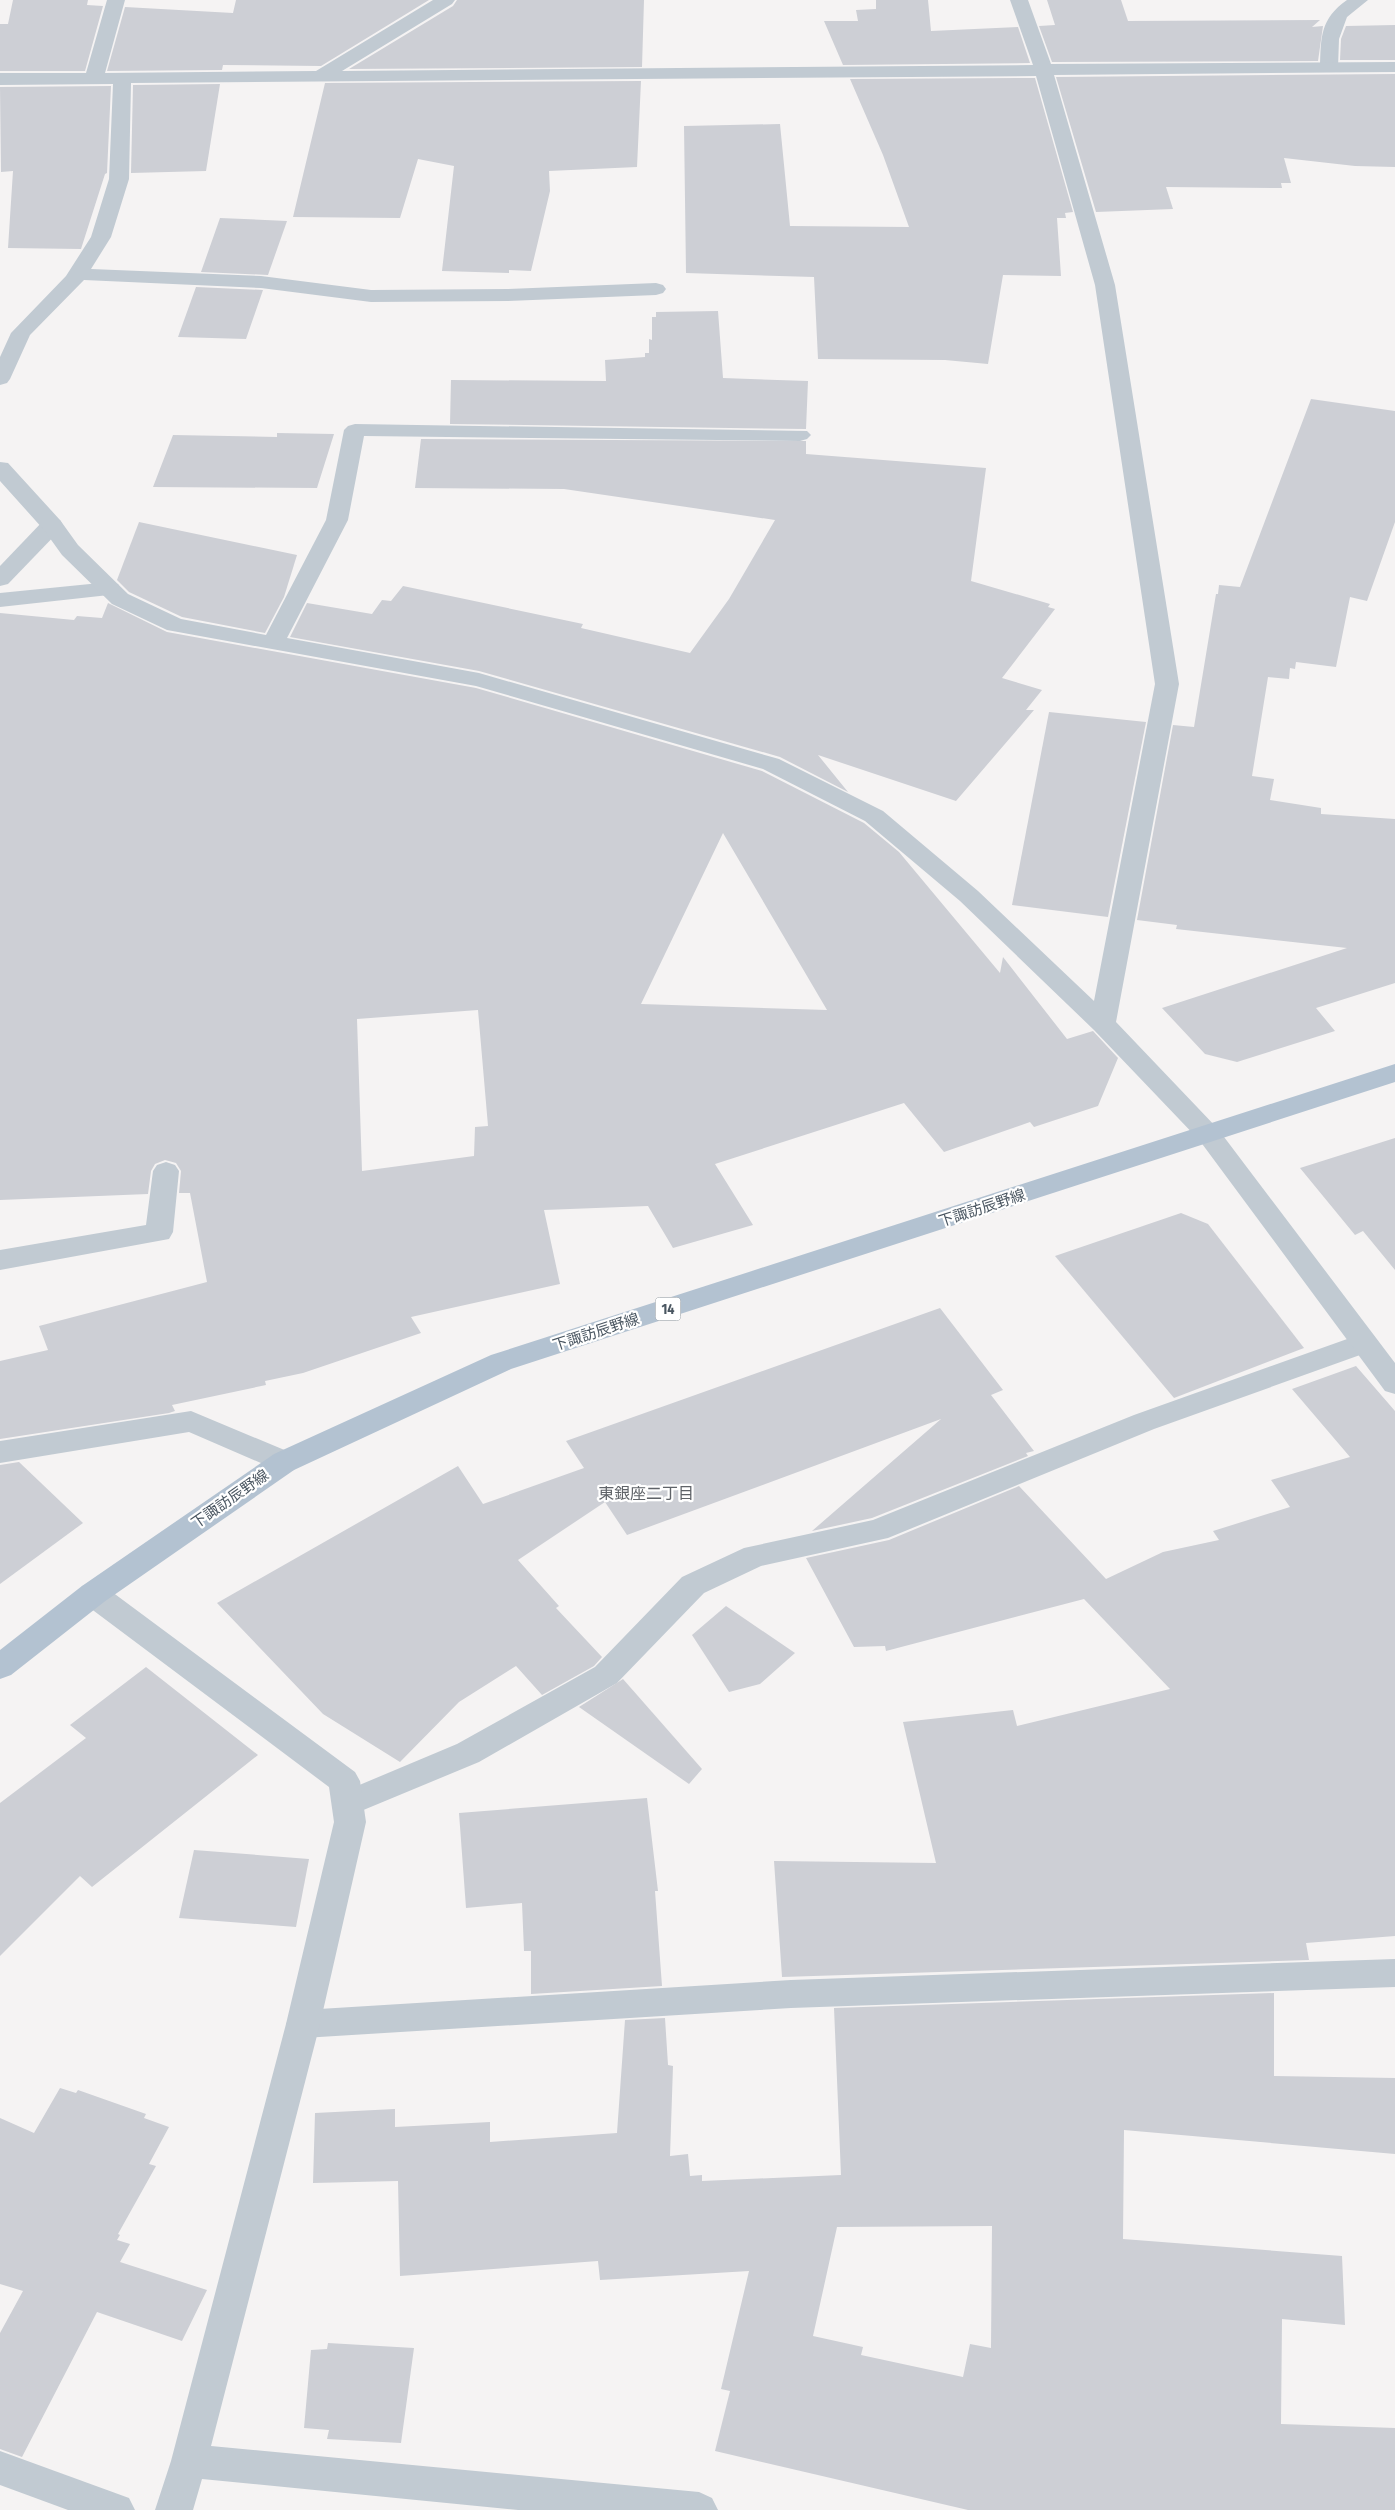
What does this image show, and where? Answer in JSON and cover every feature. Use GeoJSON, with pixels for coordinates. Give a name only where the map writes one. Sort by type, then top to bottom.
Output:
{"type":"FeatureCollection","features":[{"type":"Feature","properties":{"kind":"main road","name":"下諏訪辰野線"},"geometry":{"type":"LineString","coordinates":[[0,1667],[93,1594],[284,1462],[501,1362],[1209,1135],[1395,1073]]}},
{"type":"Feature","properties":{"kind":"street"},"geometry":{"type":"LineString","coordinates":[[94,78],[116,0]]}},
{"type":"Feature","properties":{"kind":"street"},"geometry":{"type":"LineString","coordinates":[[322,75],[446,0]]}},
{"type":"Feature","properties":{"kind":"street"},"geometry":{"type":"LineString","coordinates":[[1019,0],[1044,71],[1106,286],[1167,684],[1103,1024]]}},
{"type":"Feature","properties":{"kind":"street"},"geometry":{"type":"LineString","coordinates":[[1329,68],[1330,39],[1339,14],[1359,0]]}},
{"type":"Feature","properties":{"kind":"street"},"geometry":{"type":"LineString","coordinates":[[0,79],[1395,67]]}},
{"type":"Feature","properties":{"kind":"street"},"geometry":{"type":"LineString","coordinates":[[0,379],[20,333],[78,274],[101,237],[119,179],[122,78]]}},
{"type":"Feature","properties":{"kind":"street"},"geometry":{"type":"LineString","coordinates":[[78,274],[261,282],[371,296],[508,295],[656,289]]}},
{"type":"Feature","properties":{"kind":"street"},"geometry":{"type":"LineString","coordinates":[[274,641],[337,520],[355,430],[800,435]]}},
{"type":"Feature","properties":{"kind":"street"},"geometry":{"type":"LineString","coordinates":[[0,468],[52,525],[70,550],[120,599],[176,625],[274,641],[478,680],[770,764],[874,816],[969,896],[1103,1024],[1209,1135],[1395,1384]]}},
{"type":"Feature","properties":{"kind":"street"},"geometry":{"type":"LineString","coordinates":[[0,579],[52,525]]}},
{"type":"Feature","properties":{"kind":"street"},"geometry":{"type":"LineString","coordinates":[[0,600],[110,589]]}},
{"type":"Feature","properties":{"kind":"street"},"geometry":{"type":"LineString","coordinates":[[0,1260],[159,1232],[166,1170]]}},
{"type":"Feature","properties":{"kind":"street"},"geometry":{"type":"LineString","coordinates":[[349,1803],[468,1753],[606,1675],[693,1585],[756,1556],[878,1530],[1144,1422],[1364,1343]]}},
{"type":"Feature","properties":{"kind":"street"},"geometry":{"type":"LineString","coordinates":[[0,1452],[191,1421],[284,1462]]}},
{"type":"Feature","properties":{"kind":"street"},"geometry":{"type":"LineString","coordinates":[[93,1594],[344,1781],[349,1803],[350,1822],[303,2024],[189,2461],[174,2510]]}},
{"type":"Feature","properties":{"kind":"street"},"geometry":{"type":"LineString","coordinates":[[303,2024],[792,1994],[1395,1973]]}},
{"type":"Feature","properties":{"kind":"street"},"geometry":{"type":"LineString","coordinates":[[189,2461],[699,2510]]}},
{"type":"Feature","properties":{"kind":"street"},"geometry":{"type":"LineString","coordinates":[[0,2468],[116,2510]]}},
{"type":"Feature","properties":{"kind":"building"},"geometry":{"type":"Polygon","coordinates":[[[13,0],[88,0],[87,5],[103,6],[85,71],[0,71],[0,24],[8,24],[13,0]]]}},
{"type":"Feature","properties":{"kind":"building"},"geometry":{"type":"Polygon","coordinates":[[[236,0],[429,0],[321,66],[223,65],[222,70],[107,71],[125,7],[233,13],[236,0]]]}},
{"type":"Feature","properties":{"kind":"building"},"geometry":{"type":"Polygon","coordinates":[[[457,0],[644,0],[642,67],[349,69],[453,6],[457,0]]]}},
{"type":"Feature","properties":{"kind":"building"},"geometry":{"type":"Polygon","coordinates":[[[876,0],[928,0],[931,31],[1018,27],[1030,63],[843,65],[824,21],[858,21],[856,10],[876,9],[876,0]]]}},
{"type":"Feature","properties":{"kind":"building"},"geometry":{"type":"Polygon","coordinates":[[[1047,0],[1121,0],[1128,21],[1320,20],[1312,27],[1323,26],[1318,61],[1052,62],[1039,26],[1055,25],[1047,0]]]}},
{"type":"Feature","properties":{"kind":"building"},"geometry":{"type":"Polygon","coordinates":[[[1395,25],[1395,60],[1340,60],[1341,39],[1346,26],[1395,25]]]}},
{"type":"Feature","properties":{"kind":"building"},"geometry":{"type":"Polygon","coordinates":[[[1395,74],[1395,167],[1355,166],[1284,158],[1291,183],[1281,183],[1282,188],[1166,187],[1173,209],[1096,212],[1056,77],[1395,74]]]}},
{"type":"Feature","properties":{"kind":"building"},"geometry":{"type":"Polygon","coordinates":[[[1035,78],[1073,212],[1065,213],[1066,218],[1057,218],[1061,276],[1003,275],[988,364],[945,360],[818,359],[814,277],[686,273],[684,126],[780,124],[790,226],[909,227],[883,155],[850,79],[1035,78]]]}},
{"type":"Feature","properties":{"kind":"building"},"geometry":{"type":"Polygon","coordinates":[[[641,81],[637,167],[549,171],[550,191],[531,271],[509,270],[509,273],[442,271],[454,166],[418,159],[400,218],[293,217],[325,83],[641,81]]]}},
{"type":"Feature","properties":{"kind":"building"},"geometry":{"type":"Polygon","coordinates":[[[220,84],[206,171],[131,173],[133,85],[220,84]]]}},
{"type":"Feature","properties":{"kind":"building"},"geometry":{"type":"Polygon","coordinates":[[[111,86],[107,173],[105,174],[81,249],[8,248],[13,171],[1,172],[0,87],[111,86]]]}},
{"type":"Feature","properties":{"kind":"building"},"geometry":{"type":"Polygon","coordinates":[[[220,218],[287,221],[268,275],[201,272],[220,218]]]}},
{"type":"Feature","properties":{"kind":"building"},"geometry":{"type":"Polygon","coordinates":[[[196,287],[263,290],[246,339],[178,337],[196,287]]]}},
{"type":"Feature","properties":{"kind":"building"},"geometry":{"type":"Polygon","coordinates":[[[718,311],[723,378],[808,381],[806,429],[450,424],[451,380],[606,381],[605,360],[645,357],[645,353],[649,353],[649,339],[652,340],[652,317],[656,317],[656,312],[718,311]]]}},
{"type":"Feature","properties":{"kind":"building"},"geometry":{"type":"Polygon","coordinates":[[[1311,399],[1395,411],[1395,522],[1367,601],[1350,597],[1336,667],[1296,662],[1295,669],[1290,668],[1289,679],[1268,677],[1252,776],[1274,779],[1270,800],[1321,808],[1321,814],[1395,819],[1395,983],[1316,1008],[1335,1031],[1237,1062],[1205,1054],[1162,1008],[1347,948],[1176,929],[1177,925],[1137,920],[1173,725],[1194,727],[1219,585],[1240,587],[1311,399]]]}},
{"type":"Feature","properties":{"kind":"building"},"geometry":{"type":"Polygon","coordinates":[[[277,433],[334,434],[317,488],[153,487],[173,435],[277,437],[277,433]]]}},
{"type":"Feature","properties":{"kind":"building"},"geometry":{"type":"Polygon","coordinates":[[[421,439],[806,441],[806,454],[986,468],[971,581],[1050,604],[1048,607],[1055,609],[1002,678],[1042,690],[1026,710],[1034,710],[956,801],[818,755],[848,792],[780,757],[479,671],[290,637],[307,603],[372,614],[382,600],[391,601],[403,586],[583,624],[581,628],[690,653],[729,599],[775,520],[564,489],[415,488],[421,439]]]}},
{"type":"Feature","properties":{"kind":"building"},"geometry":{"type":"Polygon","coordinates":[[[139,522],[297,555],[284,597],[265,633],[182,617],[129,592],[117,580],[139,522]]]}},
{"type":"Feature","properties":{"kind":"building"},"geometry":{"type":"Polygon","coordinates":[[[108,603],[167,632],[476,688],[762,771],[864,823],[899,852],[1000,973],[1003,957],[1067,1039],[1093,1031],[1118,1058],[1098,1106],[1034,1127],[1030,1122],[944,1152],[904,1103],[715,1164],[753,1225],[673,1248],[648,1206],[544,1210],[560,1284],[411,1317],[421,1333],[303,1373],[265,1381],[266,1385],[172,1405],[175,1411],[169,1413],[0,1439],[0,1361],[48,1350],[39,1326],[207,1282],[190,1193],[179,1193],[181,1171],[176,1163],[165,1160],[155,1164],[151,1171],[148,1194],[0,1200],[0,613],[74,620],[77,616],[102,618],[108,603]],[[723,833],[641,1004],[827,1010],[723,833]],[[478,1010],[357,1019],[362,1171],[474,1156],[475,1127],[488,1126],[478,1010]]]}},
{"type":"Feature","properties":{"kind":"building"},"geometry":{"type":"Polygon","coordinates":[[[1049,712],[1146,722],[1108,917],[1012,905],[1049,712]]]}},
{"type":"Feature","properties":{"kind":"building"},"geometry":{"type":"Polygon","coordinates":[[[1395,1138],[1395,1270],[1363,1231],[1355,1235],[1300,1168],[1395,1138]]]}},
{"type":"Feature","properties":{"kind":"building"},"geometry":{"type":"Polygon","coordinates":[[[1181,1213],[1208,1224],[1304,1348],[1174,1398],[1055,1256],[1181,1213]]]}},
{"type":"Feature","properties":{"kind":"building"},"geometry":{"type":"Polygon","coordinates":[[[940,1308],[1003,1390],[991,1395],[1034,1451],[1026,1453],[1028,1456],[872,1518],[812,1531],[941,1419],[627,1535],[605,1502],[518,1560],[559,1606],[556,1608],[602,1657],[594,1666],[542,1695],[516,1666],[459,1702],[400,1762],[323,1714],[217,1603],[458,1466],[483,1504],[584,1468],[566,1441],[940,1308]]]}},
{"type":"Feature","properties":{"kind":"building"},"geometry":{"type":"Polygon","coordinates":[[[1356,1366],[1395,1411],[1395,1936],[1306,1943],[1309,1960],[782,1977],[774,1861],[936,1863],[903,1722],[1013,1710],[1017,1726],[1170,1689],[1084,1599],[886,1651],[885,1646],[854,1647],[806,1558],[889,1540],[1019,1486],[1106,1579],[1163,1552],[1219,1540],[1213,1531],[1290,1507],[1271,1480],[1350,1457],[1292,1389],[1356,1366]]]}},
{"type":"Feature","properties":{"kind":"building"},"geometry":{"type":"Polygon","coordinates":[[[19,1462],[83,1523],[0,1584],[0,1465],[19,1462]]]}},
{"type":"Feature","properties":{"kind":"building"},"geometry":{"type":"Polygon","coordinates":[[[726,1606],[795,1653],[760,1684],[729,1692],[692,1635],[726,1606]]]}},
{"type":"Feature","properties":{"kind":"building"},"geometry":{"type":"Polygon","coordinates":[[[146,1667],[258,1755],[92,1887],[80,1876],[0,1956],[0,1803],[86,1738],[70,1725],[146,1667]]]}},
{"type":"Feature","properties":{"kind":"building"},"geometry":{"type":"Polygon","coordinates":[[[623,1679],[702,1769],[689,1784],[579,1707],[623,1679]]]}},
{"type":"Feature","properties":{"kind":"building"},"geometry":{"type":"Polygon","coordinates":[[[647,1798],[658,1891],[655,1891],[662,1986],[531,1994],[531,1951],[524,1951],[522,1903],[466,1908],[459,1813],[647,1798]]]}},
{"type":"Feature","properties":{"kind":"building"},"geometry":{"type":"Polygon","coordinates":[[[194,1850],[309,1859],[296,1927],[179,1918],[194,1850]]]}},
{"type":"Feature","properties":{"kind":"building"},"geometry":{"type":"Polygon","coordinates":[[[1274,1993],[1274,2076],[1395,2078],[1395,2154],[1124,2130],[1123,2239],[1342,2256],[1345,2325],[1282,2319],[1281,2424],[1395,2428],[1395,2510],[968,2510],[715,2451],[730,2391],[721,2389],[749,2271],[600,2280],[598,2261],[400,2276],[398,2181],[313,2183],[315,2113],[395,2109],[395,2127],[490,2122],[490,2142],[617,2133],[625,2020],[665,2018],[668,2065],[673,2066],[670,2156],[688,2154],[690,2176],[702,2175],[702,2181],[841,2175],[834,2008],[1274,1993]],[[992,2226],[837,2227],[813,2336],[863,2347],[861,2355],[963,2377],[970,2344],[991,2348],[992,2226]]]}},
{"type":"Feature","properties":{"kind":"building"},"geometry":{"type":"Polygon","coordinates":[[[60,2088],[76,2093],[78,2090],[146,2114],[144,2118],[169,2127],[149,2164],[156,2166],[118,2234],[120,2235],[117,2240],[130,2244],[120,2262],[207,2290],[182,2341],[97,2312],[22,2457],[0,2449],[0,2333],[23,2291],[0,2284],[0,2118],[34,2133],[60,2088]]]}},
{"type":"Feature","properties":{"kind":"building"},"geometry":{"type":"Polygon","coordinates":[[[328,2343],[414,2348],[401,2443],[327,2439],[329,2430],[304,2428],[311,2350],[327,2349],[328,2343]]]}},
{"type":"Feature","properties":{"kind":"district","name":"東銀座二丁目"},"geometry":{"type":"Point","coordinates":[646,1493]}}]}
